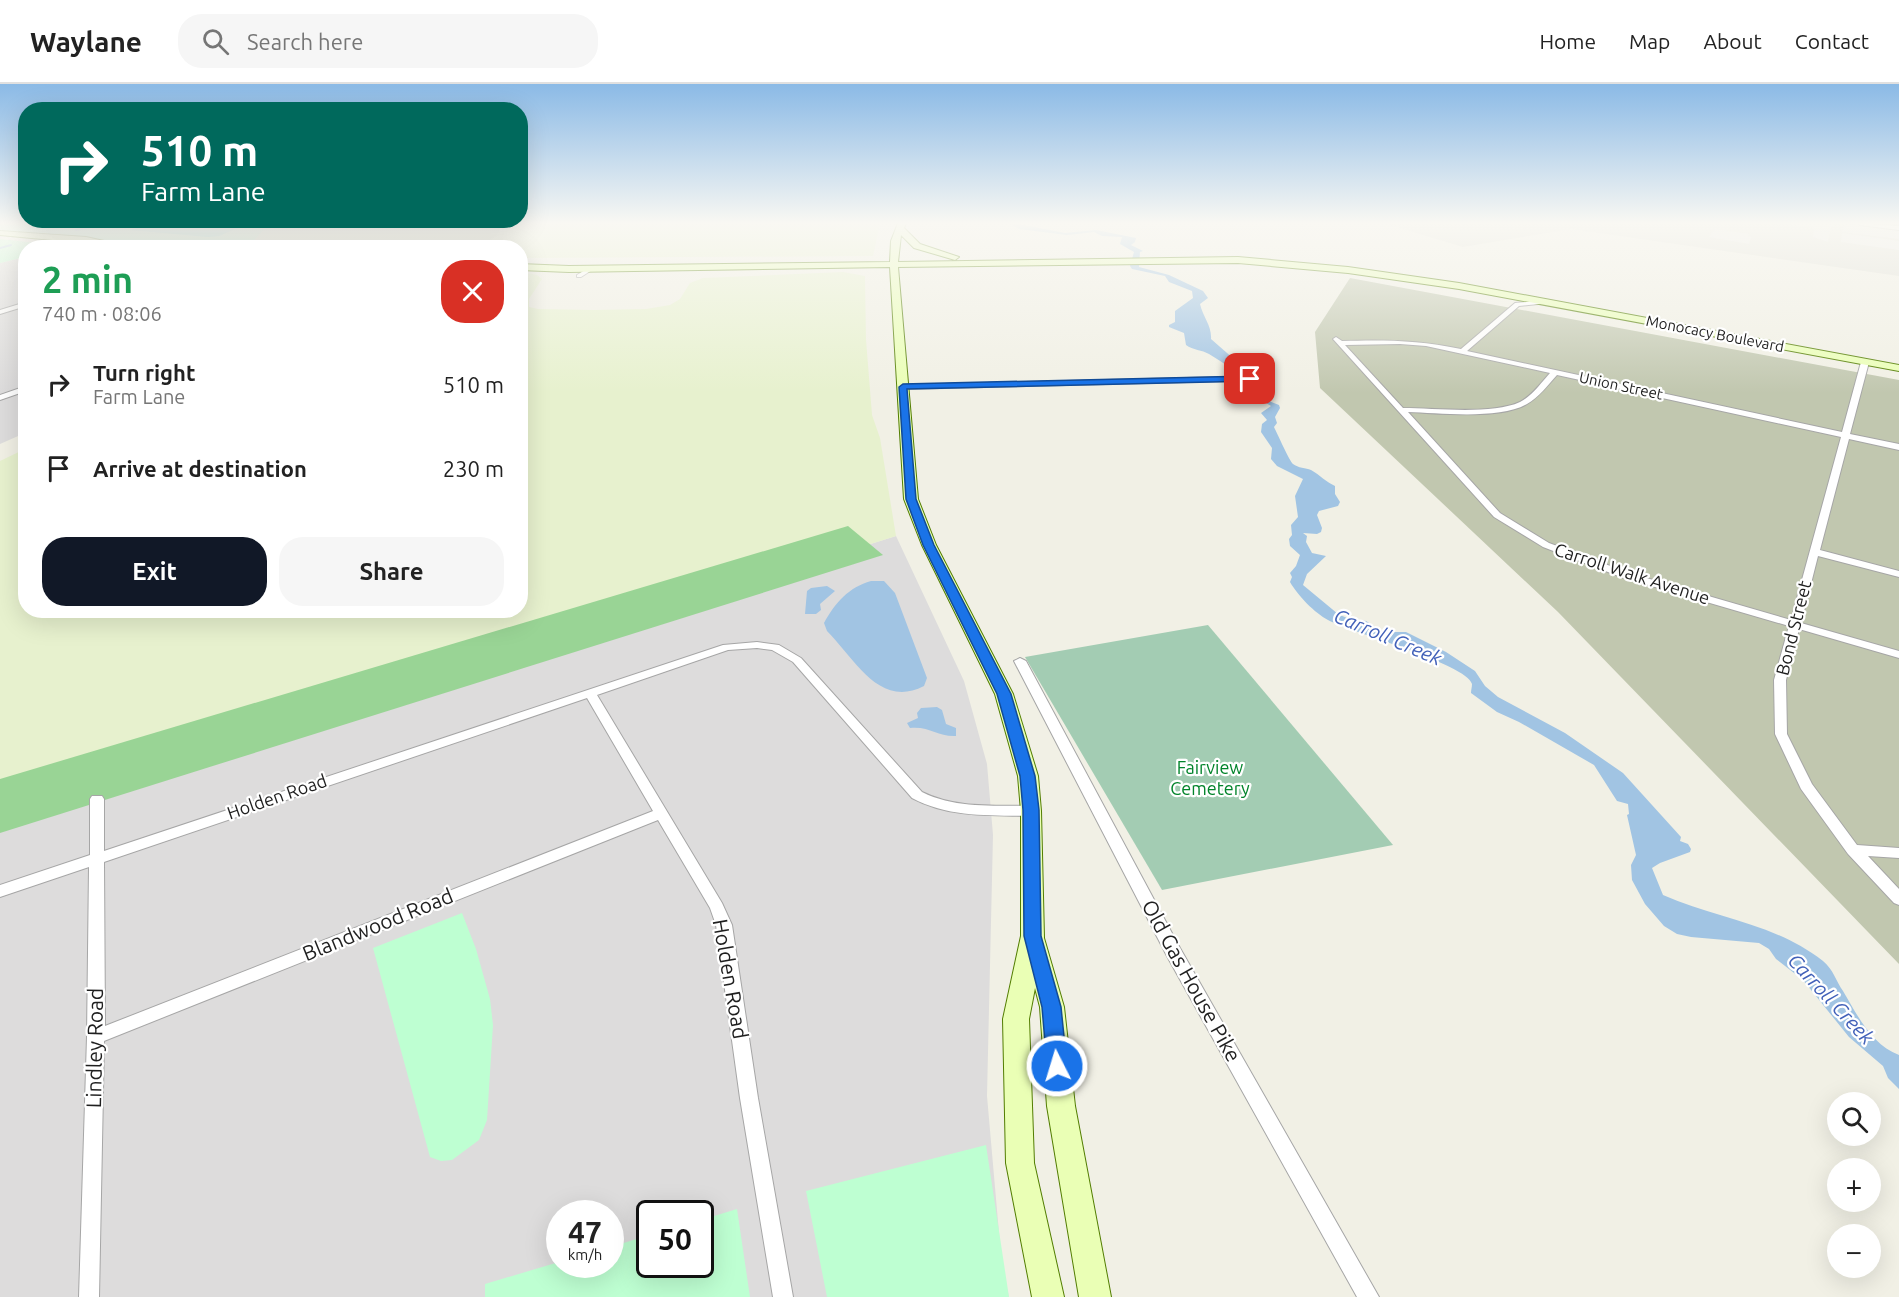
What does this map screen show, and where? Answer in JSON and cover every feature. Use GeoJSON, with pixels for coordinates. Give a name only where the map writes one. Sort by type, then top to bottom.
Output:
{"type":"FeatureCollection","features":[{"type":"Feature","properties":{"kind":"main road"},"geometry":{"type":"LineString","coordinates":[[895,280],[911,499],[929,545],[1004,694],[1025,767],[1031,810],[1032,936],[1016,1019],[1020,1163],[1048,1297]]}},
{"type":"Feature","properties":{"kind":"main road","name":"Monocacy Boulevard"},"geometry":{"type":"LineString","coordinates":[[1409,280],[1546,302],[1899,368]]}},
{"type":"Feature","properties":{"kind":"main road"},"geometry":{"type":"LineString","coordinates":[[1032,936],[1052,1007],[1061,1106],[1095,1297]]}},
{"type":"Feature","properties":{"kind":"street"},"geometry":{"type":"LineString","coordinates":[[1507,295],[1517,304]]}},
{"type":"Feature","properties":{"kind":"street"},"geometry":{"type":"LineString","coordinates":[[1462,352],[1517,304],[1546,302]]}},
{"type":"Feature","properties":{"kind":"street"},"geometry":{"type":"LineString","coordinates":[[0,312],[18,306]]}},
{"type":"Feature","properties":{"kind":"street","name":"Union Street"},"geometry":{"type":"LineString","coordinates":[[1338,341],[1400,342],[1462,352],[1899,447]]}},
{"type":"Feature","properties":{"kind":"street","name":"Carroll Walk Avenue"},"geometry":{"type":"LineString","coordinates":[[1338,341],[1497,515],[1546,545],[1624,575],[1899,656]]}},
{"type":"Feature","properties":{"kind":"street","name":"Bond Street"},"geometry":{"type":"LineString","coordinates":[[1865,362],[1780,680],[1781,734],[1806,786],[1853,850],[1899,899]]}},
{"type":"Feature","properties":{"kind":"street"},"geometry":{"type":"LineString","coordinates":[[1402,410],[1488,409],[1520,405],[1533,397],[1555,372]]}},
{"type":"Feature","properties":{"kind":"street"},"geometry":{"type":"LineString","coordinates":[[903,387],[1264,378]]}},
{"type":"Feature","properties":{"kind":"street"},"geometry":{"type":"LineString","coordinates":[[0,398],[18,391]]}},
{"type":"Feature","properties":{"kind":"street"},"geometry":{"type":"LineString","coordinates":[[1814,552],[1899,574]]}},
{"type":"Feature","properties":{"kind":"street","name":"Holden Road"},"geometry":{"type":"LineString","coordinates":[[0,891],[727,647],[757,645],[775,647],[797,660],[917,795],[929,803],[945,807],[1031,810]]}},
{"type":"Feature","properties":{"kind":"street","name":"Old Gas House Pike"},"geometry":{"type":"LineString","coordinates":[[1020,661],[1174,953],[1369,1297]]}},
{"type":"Feature","properties":{"kind":"street","name":"Holden Road"},"geometry":{"type":"LineString","coordinates":[[589,692],[717,907],[724,925],[749,1098],[783,1297]]}},
{"type":"Feature","properties":{"kind":"street","name":"Lindley Road"},"geometry":{"type":"LineString","coordinates":[[89,1297],[96,1037],[97,799]]}},
{"type":"Feature","properties":{"kind":"street","name":"Blandwood Road"},"geometry":{"type":"LineString","coordinates":[[96,1037],[661,813]]}},
{"type":"Feature","properties":{"kind":"street"},"geometry":{"type":"LineString","coordinates":[[1853,850],[1899,853]]}},
{"type":"Feature","properties":{"kind":"shaded area"},"geometry":{"type":"Polygon","coordinates":[[[0,280],[18,280],[18,436],[0,444],[0,280]]]}},
{"type":"Feature","properties":{"kind":"shaded area"},"geometry":{"type":"Polygon","coordinates":[[[528,280],[542,280],[529,299],[529,307],[594,310],[646,309],[670,305],[680,299],[690,283],[699,280],[865,280],[866,340],[872,415],[880,438],[896,536],[0,816],[0,461],[18,452],[18,618],[528,618],[528,280]]]}},
{"type":"Feature","properties":{"kind":"shaded area"},"geometry":{"type":"Polygon","coordinates":[[[1349,280],[1359,280],[1899,380],[1899,964],[1558,612],[1320,388],[1315,332],[1349,280]]]}},
{"type":"Feature","properties":{"kind":"shaded area"},"geometry":{"type":"Polygon","coordinates":[[[896,536],[964,681],[987,764],[993,835],[987,1096],[1002,1267],[1009,1297],[0,1297],[0,816],[896,536]]]}},
{"type":"Feature","properties":{"kind":"green space"},"geometry":{"type":"Polygon","coordinates":[[[848,526],[883,555],[0,833],[0,779],[848,526]]]}},
{"type":"Feature","properties":{"kind":"green space","name":"Fairview Cemetery"},"geometry":{"type":"Polygon","coordinates":[[[1208,625],[1393,845],[1162,890],[1025,657],[1208,625]]]}},
{"type":"Feature","properties":{"kind":"green space"},"geometry":{"type":"Polygon","coordinates":[[[462,913],[476,949],[490,999],[493,1025],[487,1120],[479,1140],[452,1160],[441,1161],[430,1157],[373,948],[462,913]]]}},
{"type":"Feature","properties":{"kind":"green space"},"geometry":{"type":"Polygon","coordinates":[[[986,1145],[1009,1297],[827,1297],[806,1191],[986,1145]]]}},
{"type":"Feature","properties":{"kind":"green space"},"geometry":{"type":"Polygon","coordinates":[[[737,1209],[750,1297],[485,1297],[485,1284],[546,1266],[546,1278],[624,1278],[624,1243],[636,1239],[636,1278],[714,1278],[714,1216],[737,1209]]]}},
{"type":"Feature","properties":{"kind":"water","name":"Carroll Creek"},"geometry":{"type":"Polygon","coordinates":[[[1167,280],[1179,280],[1203,291],[1208,298],[1200,304],[1211,339],[1259,381],[1269,401],[1279,405],[1280,408],[1275,417],[1277,423],[1274,427],[1291,462],[1311,470],[1335,486],[1335,494],[1340,502],[1338,506],[1319,511],[1317,515],[1322,528],[1321,532],[1303,533],[1307,536],[1306,542],[1312,553],[1326,556],[1307,574],[1303,585],[1338,614],[1366,621],[1384,632],[1406,632],[1446,652],[1475,671],[1485,686],[1498,697],[1565,733],[1623,773],[1681,837],[1680,841],[1688,844],[1691,849],[1690,852],[1652,868],[1663,895],[1764,929],[1804,948],[1823,961],[1832,971],[1854,1010],[1873,1037],[1899,1055],[1899,1089],[1888,1078],[1883,1066],[1849,1037],[1803,980],[1776,959],[1769,949],[1759,943],[1677,934],[1664,926],[1645,904],[1632,880],[1631,865],[1636,855],[1627,815],[1629,814],[1628,804],[1617,801],[1594,765],[1497,712],[1471,693],[1472,684],[1465,676],[1450,667],[1328,620],[1302,598],[1290,582],[1292,577],[1290,573],[1296,566],[1300,555],[1290,546],[1289,539],[1292,535],[1291,525],[1298,517],[1295,496],[1303,479],[1277,466],[1271,459],[1272,448],[1261,432],[1262,424],[1267,420],[1261,413],[1271,406],[1251,394],[1245,381],[1232,369],[1209,354],[1186,345],[1184,333],[1169,327],[1175,322],[1175,311],[1193,298],[1192,291],[1167,280]]]}},
{"type":"Feature","properties":{"kind":"water"},"geometry":{"type":"Polygon","coordinates":[[[871,581],[884,581],[895,593],[927,678],[924,686],[908,691],[894,691],[881,686],[858,667],[827,631],[824,623],[838,603],[856,587],[871,581]]]}},
{"type":"Feature","properties":{"kind":"water"},"geometry":{"type":"Polygon","coordinates":[[[827,586],[835,591],[820,604],[821,610],[816,614],[805,614],[807,591],[811,588],[827,586]]]}},
{"type":"Feature","properties":{"kind":"water"},"geometry":{"type":"Polygon","coordinates":[[[937,707],[942,710],[946,724],[956,728],[956,736],[910,728],[907,723],[918,718],[917,713],[921,708],[937,707]]]}},
{"type":"Feature","properties":{"kind":"route"},"geometry":{"type":"LineString","coordinates":[[1057,1066],[1052,1007],[1032,936],[1031,810],[1028,776],[1004,694],[929,545],[911,499],[903,387],[1250,379]]}}]}
